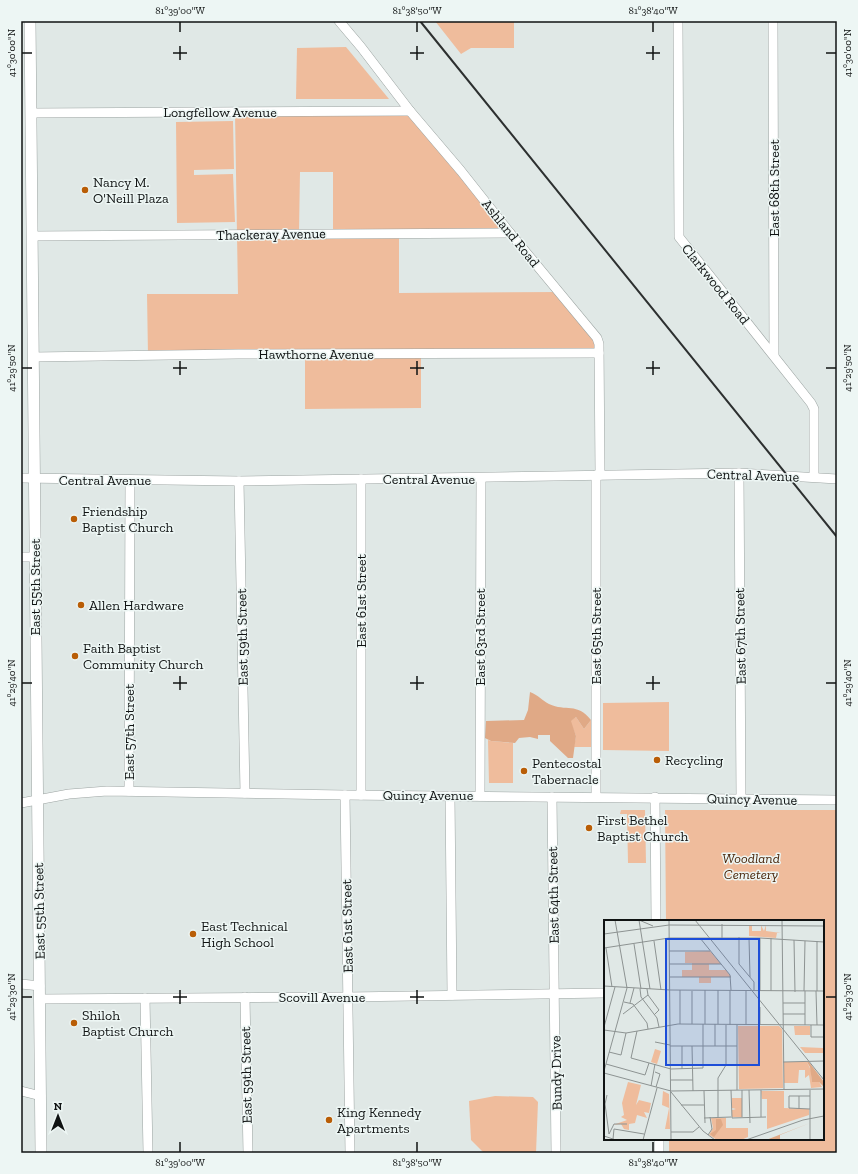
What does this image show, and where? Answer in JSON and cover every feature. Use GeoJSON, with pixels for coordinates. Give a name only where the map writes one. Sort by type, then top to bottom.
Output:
{"type":"FeatureCollection","features":[{"type":"Feature","properties":{"kind":"main road","name":"East 55th Street"},"geometry":{"type":"LineString","coordinates":[[30,21],[41,1153]]}},
{"type":"Feature","properties":{"kind":"street","name":"Ashland Road"},"geometry":{"type":"LineString","coordinates":[[339,21],[410,111],[461,171],[596,338],[599,344],[598,475]]}},
{"type":"Feature","properties":{"kind":"street","name":"Clarkwood Road"},"geometry":{"type":"LineString","coordinates":[[678,21],[679,237],[811,402],[814,409],[814,477]]}},
{"type":"Feature","properties":{"kind":"street","name":"East 68th Street"},"geometry":{"type":"LineString","coordinates":[[773,21],[774,355]]}},
{"type":"Feature","properties":{"kind":"street","name":"Longfellow Avenue"},"geometry":{"type":"LineString","coordinates":[[31,113],[410,111]]}},
{"type":"Feature","properties":{"kind":"street","name":"Thackeray Avenue"},"geometry":{"type":"LineString","coordinates":[[32,236],[510,233]]}},
{"type":"Feature","properties":{"kind":"street","name":"Hawthorne Avenue"},"geometry":{"type":"LineString","coordinates":[[33,357],[245,354],[599,353]]}},
{"type":"Feature","properties":{"kind":"street","name":"Central Avenue"},"geometry":{"type":"LineString","coordinates":[[21,478],[239,481],[738,474],[837,479]]}},
{"type":"Feature","properties":{"kind":"street","name":"East 67th Street"},"geometry":{"type":"LineString","coordinates":[[738,474],[741,799]]}},
{"type":"Feature","properties":{"kind":"street","name":"East 65th Street"},"geometry":{"type":"LineString","coordinates":[[596,797],[598,475]]}},
{"type":"Feature","properties":{"kind":"street","name":"East 63rd Street"},"geometry":{"type":"LineString","coordinates":[[480,796],[481,478]]}},
{"type":"Feature","properties":{"kind":"street","name":"East 61st Street"},"geometry":{"type":"LineString","coordinates":[[361,479],[361,795]]}},
{"type":"Feature","properties":{"kind":"street","name":"East 57th Street"},"geometry":{"type":"LineString","coordinates":[[129,791],[130,480]]}},
{"type":"Feature","properties":{"kind":"street","name":"East 59th Street"},"geometry":{"type":"LineString","coordinates":[[239,481],[245,793]]}},
{"type":"Feature","properties":{"kind":"street"},"geometry":{"type":"LineString","coordinates":[[21,557],[35,557]]}},
{"type":"Feature","properties":{"kind":"street","name":"Quincy Avenue"},"geometry":{"type":"LineString","coordinates":[[21,803],[88,791],[837,800]]}},
{"type":"Feature","properties":{"kind":"street","name":"East 61st Street"},"geometry":{"type":"LineString","coordinates":[[345,795],[350,1153]]}},
{"type":"Feature","properties":{"kind":"street"},"geometry":{"type":"LineString","coordinates":[[450,796],[452,995]]}},
{"type":"Feature","properties":{"kind":"street","name":"East 64th Street"},"geometry":{"type":"LineString","coordinates":[[552,796],[555,994]]}},
{"type":"Feature","properties":{"kind":"street"},"geometry":{"type":"LineString","coordinates":[[655,797],[656,920]]}},
{"type":"Feature","properties":{"kind":"street"},"geometry":{"type":"LineString","coordinates":[[21,984],[40,986]]}},
{"type":"Feature","properties":{"kind":"street","name":"Scovill Avenue"},"geometry":{"type":"LineString","coordinates":[[40,999],[348,997],[604,993]]}},
{"type":"Feature","properties":{"kind":"street","name":"Bundy Drive"},"geometry":{"type":"LineString","coordinates":[[555,994],[556,1153]]}},
{"type":"Feature","properties":{"kind":"street","name":"East 59th Street"},"geometry":{"type":"LineString","coordinates":[[245,997],[248,1153]]}},
{"type":"Feature","properties":{"kind":"street"},"geometry":{"type":"LineString","coordinates":[[145,998],[148,1153]]}},
{"type":"Feature","properties":{"kind":"street"},"geometry":{"type":"LineString","coordinates":[[21,1091],[41,1096]]}},
{"type":"Feature","properties":{"kind":"street"},"geometry":{"type":"LineString","coordinates":[[659,1140],[659,1153]]}},
{"type":"Feature","properties":{"kind":"green space"},"geometry":{"type":"Polygon","coordinates":[[[435,21],[514,21],[514,48],[471,48],[461,54],[435,21]]]}},
{"type":"Feature","properties":{"kind":"green space"},"geometry":{"type":"Polygon","coordinates":[[[346,47],[389,99],[296,99],[297,48],[346,47]]]}},
{"type":"Feature","properties":{"kind":"green space"},"geometry":{"type":"Polygon","coordinates":[[[410,111],[510,233],[399,233],[399,293],[560,292],[597,338],[599,353],[421,354],[421,408],[305,409],[305,354],[148,356],[147,294],[238,294],[235,113],[410,111]],[[300,172],[299,233],[333,233],[333,172],[300,172]]]}},
{"type":"Feature","properties":{"kind":"green space"},"geometry":{"type":"Polygon","coordinates":[[[233,121],[234,169],[194,170],[194,175],[233,174],[235,222],[177,223],[176,122],[233,121]]]}},
{"type":"Feature","properties":{"kind":"green space"},"geometry":{"type":"Polygon","coordinates":[[[669,702],[669,751],[603,750],[603,703],[669,702]]]}},
{"type":"Feature","properties":{"kind":"green space"},"geometry":{"type":"Polygon","coordinates":[[[576,717],[584,729],[591,720],[592,747],[574,747],[576,736],[570,721],[576,717]]]}},
{"type":"Feature","properties":{"kind":"green space"},"geometry":{"type":"Polygon","coordinates":[[[488,740],[513,743],[513,783],[489,783],[488,740]]]}},
{"type":"Feature","properties":{"kind":"green space"},"geometry":{"type":"Polygon","coordinates":[[[621,810],[645,810],[646,863],[628,863],[627,814],[620,814],[621,810]]]}},
{"type":"Feature","properties":{"kind":"green space","name":"Woodland Cemetery"},"geometry":{"type":"Polygon","coordinates":[[[665,810],[837,810],[837,1153],[669,1153],[669,1140],[824,1140],[824,920],[666,920],[665,810]]]}},
{"type":"Feature","properties":{"kind":"green space"},"geometry":{"type":"Polygon","coordinates":[[[495,1096],[533,1097],[538,1102],[536,1153],[484,1153],[471,1140],[469,1101],[495,1096]]]}},
{"type":"Feature","properties":{"kind":"shaded area"},"geometry":{"type":"Polygon","coordinates":[[[530,692],[549,704],[581,711],[591,720],[584,729],[576,717],[571,721],[576,736],[573,758],[568,758],[550,741],[550,735],[538,735],[538,739],[530,737],[519,738],[515,743],[491,741],[485,738],[486,721],[524,720],[528,710],[530,692]]]}},
{"type":"Feature","properties":{"kind":"railway"},"geometry":{"type":"LineString","coordinates":[[420,21],[837,537]]}},
{"type":"Feature","properties":{"kind":"place","name":"Nancy M. O'Neill Plaza"},"geometry":{"type":"Point","coordinates":[85,190]}},
{"type":"Feature","properties":{"kind":"place","name":"Friendship Baptist Church"},"geometry":{"type":"Point","coordinates":[74,519]}},
{"type":"Feature","properties":{"kind":"place","name":"Allen Hardware"},"geometry":{"type":"Point","coordinates":[81,605]}},
{"type":"Feature","properties":{"kind":"place","name":"Faith Baptist Community Church"},"geometry":{"type":"Point","coordinates":[75,656]}},
{"type":"Feature","properties":{"kind":"place","name":"Recycling"},"geometry":{"type":"Point","coordinates":[657,760]}},
{"type":"Feature","properties":{"kind":"place","name":"Pentecostal Tabernacle"},"geometry":{"type":"Point","coordinates":[524,771]}},
{"type":"Feature","properties":{"kind":"place","name":"First Bethel Baptist Church"},"geometry":{"type":"Point","coordinates":[589,828]}},
{"type":"Feature","properties":{"kind":"place","name":"East Technical High School"},"geometry":{"type":"Point","coordinates":[193,934]}},
{"type":"Feature","properties":{"kind":"place","name":"Shiloh Baptist Church"},"geometry":{"type":"Point","coordinates":[74,1023]}},
{"type":"Feature","properties":{"kind":"place","name":"King Kennedy Apartments"},"geometry":{"type":"Point","coordinates":[329,1120]}}]}
